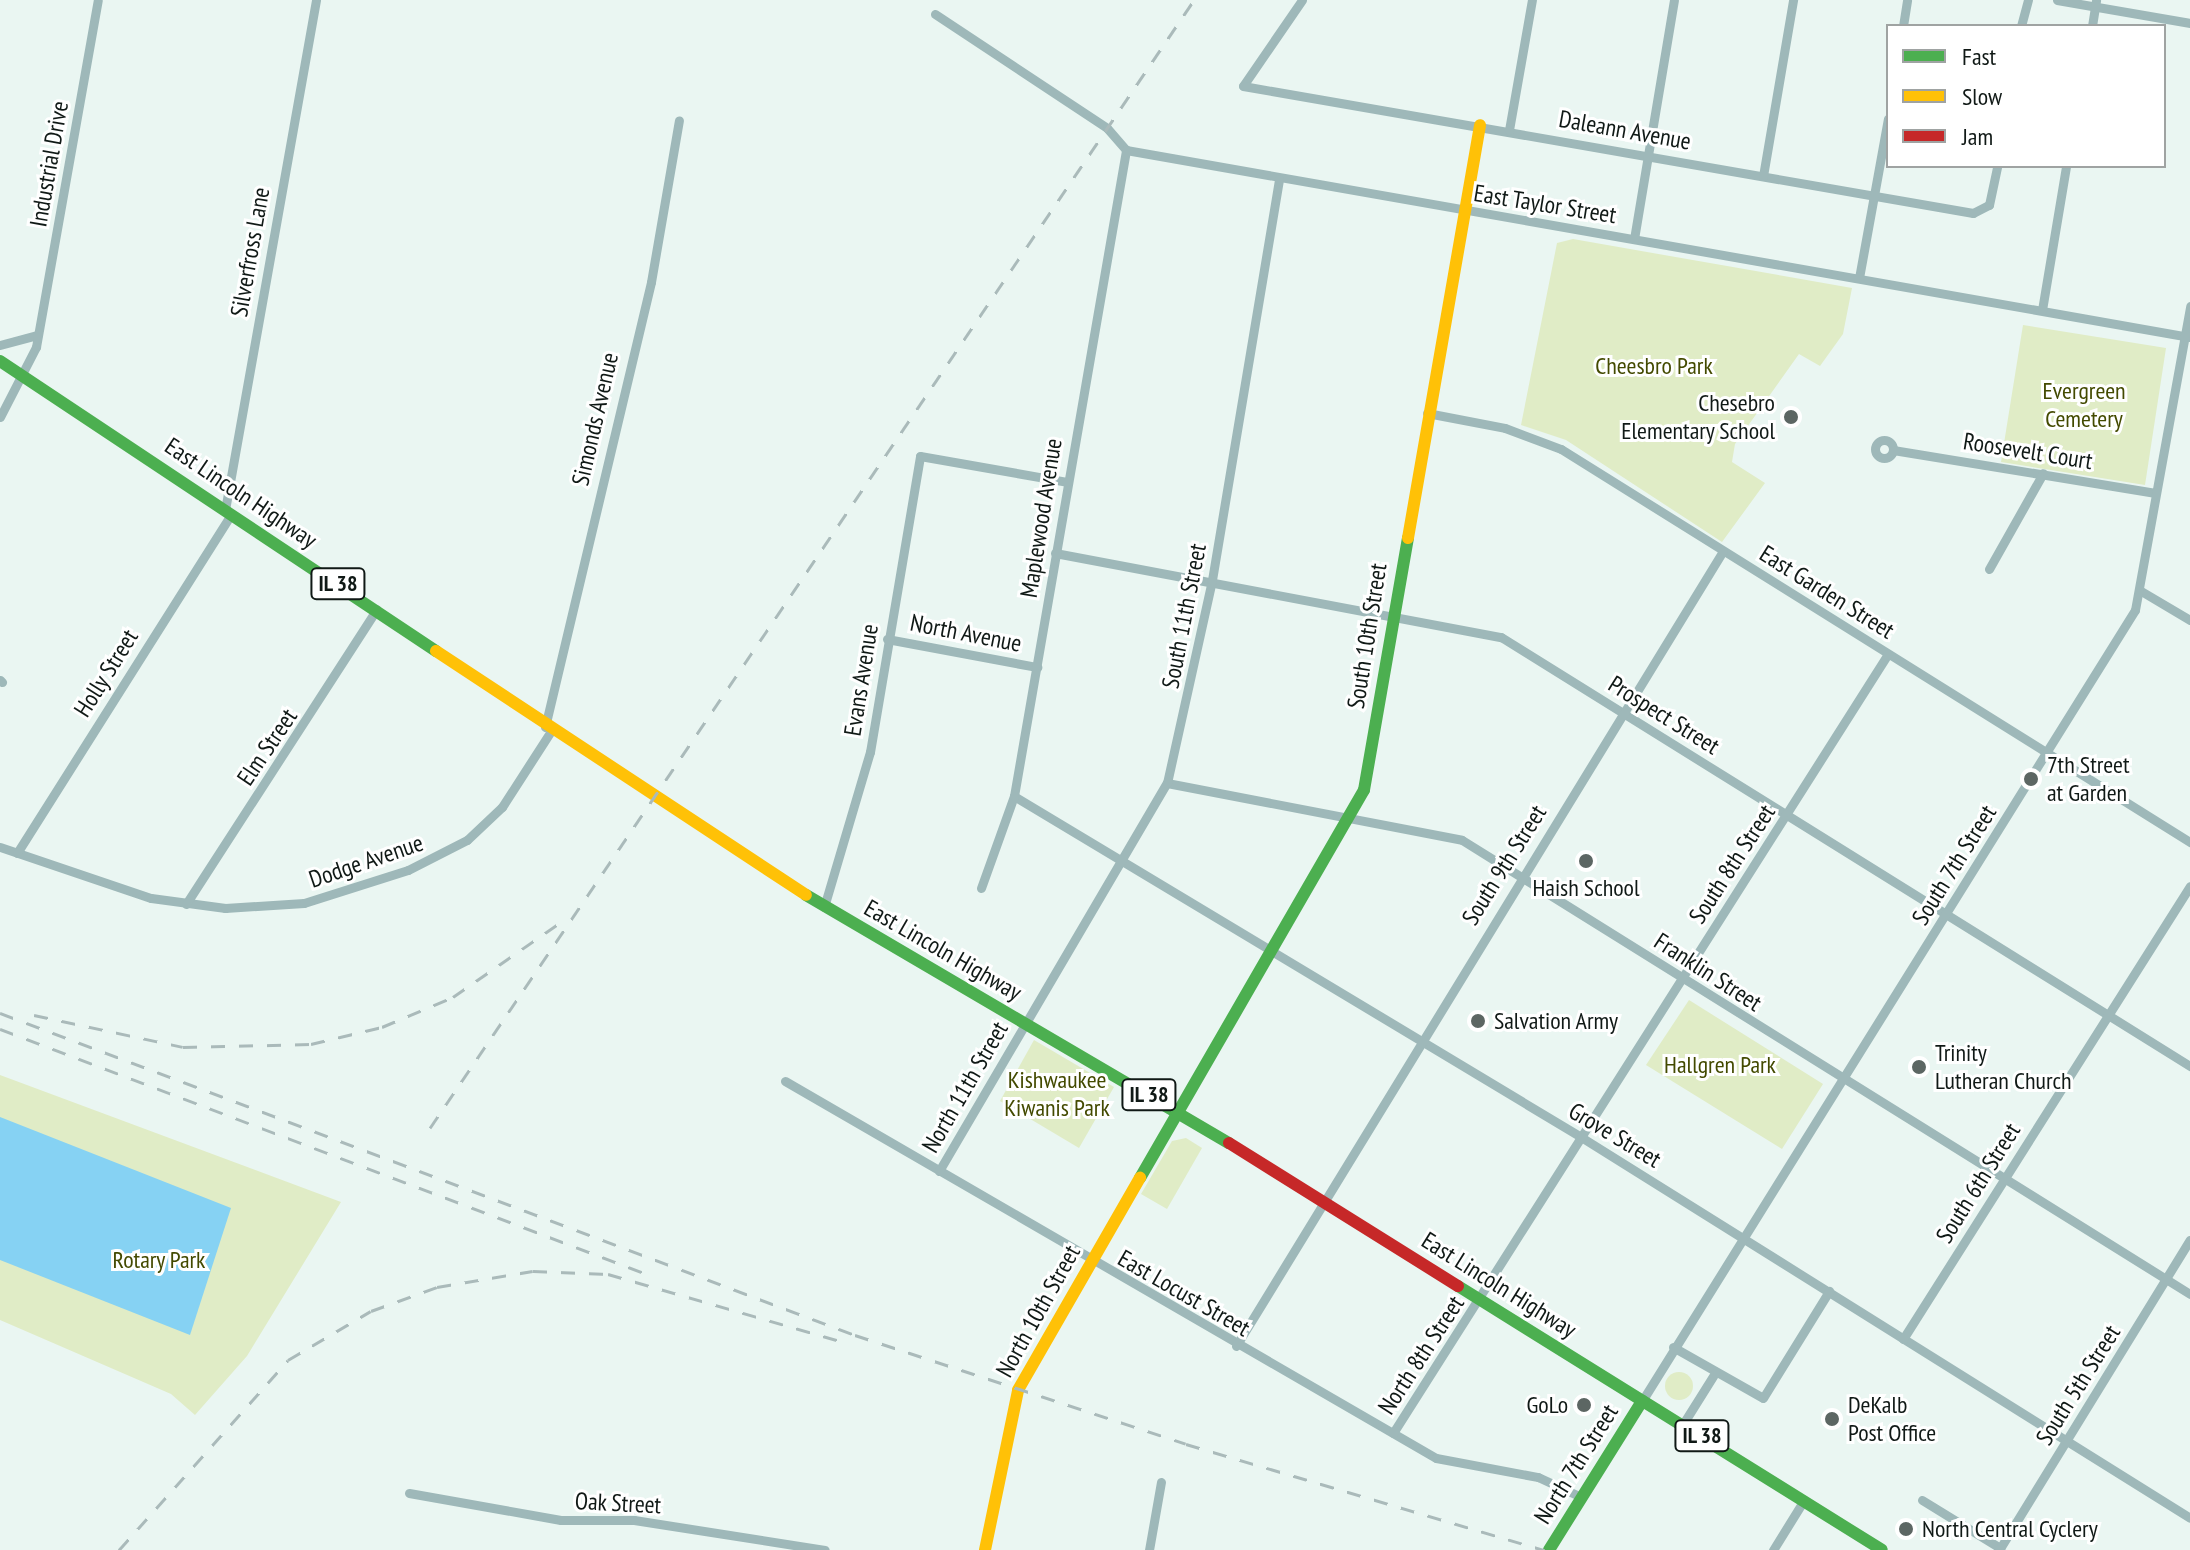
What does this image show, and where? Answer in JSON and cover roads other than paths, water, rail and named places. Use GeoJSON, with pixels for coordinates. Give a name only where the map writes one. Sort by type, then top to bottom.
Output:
{"type":"FeatureCollection","features":[{"type":"Feature","properties":{"kind":"main road","name":"South 10th Street"},"geometry":{"type":"LineString","coordinates":[[1176,1110],[1364,790],[1427,413],[1480,125]]}},
{"type":"Feature","properties":{"kind":"main road","name":"East Lincoln Highway"},"geometry":{"type":"LineString","coordinates":[[0,361],[377,609],[548,729],[824,907],[1176,1110],[1882,1550]]}},
{"type":"Feature","properties":{"kind":"main road","name":"North 10th Street"},"geometry":{"type":"LineString","coordinates":[[985,1550],[1018,1390],[1176,1110]]}},
{"type":"Feature","properties":{"kind":"main road","name":"North 7th Street"},"geometry":{"type":"LineString","coordinates":[[1549,1550],[1642,1401]]}},
{"type":"Feature","properties":{"kind":"street","name":"Industrial Drive"},"geometry":{"type":"LineString","coordinates":[[0,417],[38,335],[98,0]]}},
{"type":"Feature","properties":{"kind":"street","name":"Silverfross Lane"},"geometry":{"type":"LineString","coordinates":[[228,513],[316,0]]}},
{"type":"Feature","properties":{"kind":"street","name":"Daleann Avenue"},"geometry":{"type":"LineString","coordinates":[[1302,0],[1243,86],[1973,213],[1991,200],[1997,168]]}},
{"type":"Feature","properties":{"kind":"street"},"geometry":{"type":"LineString","coordinates":[[1509,130],[1532,0]]}},
{"type":"Feature","properties":{"kind":"street"},"geometry":{"type":"LineString","coordinates":[[1634,239],[1674,0]]}},
{"type":"Feature","properties":{"kind":"street"},"geometry":{"type":"LineString","coordinates":[[1763,176],[1793,0]]}},
{"type":"Feature","properties":{"kind":"street"},"geometry":{"type":"LineString","coordinates":[[1903,24],[1907,0]]}},
{"type":"Feature","properties":{"kind":"street"},"geometry":{"type":"LineString","coordinates":[[2022,24],[2028,0]]}},
{"type":"Feature","properties":{"kind":"street"},"geometry":{"type":"LineString","coordinates":[[2057,0],[2096,4],[2190,23]]}},
{"type":"Feature","properties":{"kind":"street"},"geometry":{"type":"LineString","coordinates":[[2092,24],[2096,4]]}},
{"type":"Feature","properties":{"kind":"street"},"geometry":{"type":"LineString","coordinates":[[935,14],[1098,121],[1126,150]]}},
{"type":"Feature","properties":{"kind":"street","name":"Simonds Avenue"},"geometry":{"type":"LineString","coordinates":[[548,729],[651,282],[679,120]]}},
{"type":"Feature","properties":{"kind":"street"},"geometry":{"type":"LineString","coordinates":[[1859,278],[1886,132]]}},
{"type":"Feature","properties":{"kind":"street","name":"East Taylor Street"},"geometry":{"type":"LineString","coordinates":[[1126,150],[1279,180],[2187,336]]}},
{"type":"Feature","properties":{"kind":"street","name":"Maplewood Avenue"},"geometry":{"type":"LineString","coordinates":[[981,888],[1014,796],[1126,150]]}},
{"type":"Feature","properties":{"kind":"street"},"geometry":{"type":"LineString","coordinates":[[2042,310],[2066,168]]}},
{"type":"Feature","properties":{"kind":"street","name":"South 11th Street"},"geometry":{"type":"LineString","coordinates":[[1025,1024],[1167,783],[1212,580],[1279,180]]}},
{"type":"Feature","properties":{"kind":"street","name":"South 7th Street"},"geometry":{"type":"LineString","coordinates":[[1642,1401],[2048,752],[2141,591],[2190,306]]}},
{"type":"Feature","properties":{"kind":"street"},"geometry":{"type":"LineString","coordinates":[[0,345],[38,335]]}},
{"type":"Feature","properties":{"kind":"street","name":"East Garden Street"},"geometry":{"type":"LineString","coordinates":[[1427,413],[1532,435],[2190,842]]}},
{"type":"Feature","properties":{"kind":"street","name":"Roosevelt Court"},"geometry":{"type":"LineString","coordinates":[[1893,450],[2156,493]]}},
{"type":"Feature","properties":{"kind":"street","name":"Evans Avenue"},"geometry":{"type":"LineString","coordinates":[[824,907],[870,752],[920,456],[1067,482]]}},
{"type":"Feature","properties":{"kind":"street"},"geometry":{"type":"LineString","coordinates":[[1989,569],[2043,473]]}},
{"type":"Feature","properties":{"kind":"street","name":"Holly Street"},"geometry":{"type":"LineString","coordinates":[[17,853],[228,513]]}},
{"type":"Feature","properties":{"kind":"street","name":"South 9th Street"},"geometry":{"type":"LineString","coordinates":[[1236,1346],[1320,1201],[1422,1042],[1519,876],[1723,551]]}},
{"type":"Feature","properties":{"kind":"street","name":"Prospect Street"},"geometry":{"type":"LineString","coordinates":[[1055,553],[1212,580],[1501,637],[2190,1066]]}},
{"type":"Feature","properties":{"kind":"street"},"geometry":{"type":"LineString","coordinates":[[2141,591],[2190,620]]}},
{"type":"Feature","properties":{"kind":"street","name":"Elm Street"},"geometry":{"type":"LineString","coordinates":[[186,904],[377,609]]}},
{"type":"Feature","properties":{"kind":"street","name":"North Avenue"},"geometry":{"type":"LineString","coordinates":[[887,639],[1037,667]]}},
{"type":"Feature","properties":{"kind":"street","name":"South 8th Street"},"geometry":{"type":"LineString","coordinates":[[1481,1299],[1888,654]]}},
{"type":"Feature","properties":{"kind":"street","name":"Dodge Avenue"},"geometry":{"type":"LineString","coordinates":[[0,847],[186,904],[304,903],[439,856],[492,819],[548,729]]}},
{"type":"Feature","properties":{"kind":"street","name":"Franklin Street"},"geometry":{"type":"LineString","coordinates":[[1167,783],[1451,835],[2190,1294]]}},
{"type":"Feature","properties":{"kind":"street","name":"Grove Street"},"geometry":{"type":"LineString","coordinates":[[1014,796],[1581,1137],[2190,1518]]}},
{"type":"Feature","properties":{"kind":"street","name":"South 6th Street"},"geometry":{"type":"LineString","coordinates":[[1903,1339],[2190,886]]}},
{"type":"Feature","properties":{"kind":"street","name":"North 11th Street"},"geometry":{"type":"LineString","coordinates":[[939,1171],[1025,1024]]}},
{"type":"Feature","properties":{"kind":"street","name":"East Locust Street"},"geometry":{"type":"LineString","coordinates":[[785,1081],[1236,1346],[1445,1461],[1538,1477],[1581,1497]]}},
{"type":"Feature","properties":{"kind":"street","name":"South 5th Street"},"geometry":{"type":"LineString","coordinates":[[1999,1549],[2190,1240]]}},
{"type":"Feature","properties":{"kind":"street"},"geometry":{"type":"LineString","coordinates":[[1673,1347],[1763,1398],[1829,1291]]}},
{"type":"Feature","properties":{"kind":"street","name":"North 8th Street"},"geometry":{"type":"LineString","coordinates":[[1393,1433],[1481,1299]]}},
{"type":"Feature","properties":{"kind":"street"},"geometry":{"type":"LineString","coordinates":[[1683,1424],[1715,1373]]}},
{"type":"Feature","properties":{"kind":"street"},"geometry":{"type":"LineString","coordinates":[[1149,1550],[1161,1482]]}},
{"type":"Feature","properties":{"kind":"street","name":"Oak Street"},"geometry":{"type":"LineString","coordinates":[[409,1493],[561,1520],[634,1520],[825,1550]]}},
{"type":"Feature","properties":{"kind":"street"},"geometry":{"type":"LineString","coordinates":[[1773,1550],[1804,1500]]}},
{"type":"Feature","properties":{"kind":"street"},"geometry":{"type":"LineString","coordinates":[[1922,1500],[1999,1549]]}},
{"type":"Feature","properties":{"kind":"water"},"geometry":{"type":"Polygon","coordinates":[[[0,1117],[231,1208],[190,1335],[0,1260],[0,1117]]]}},
{"type":"Feature","properties":{"kind":"railway"},"geometry":{"type":"LineString","coordinates":[[430,1128],[1194,0]]}},
{"type":"Feature","properties":{"kind":"railway"},"geometry":{"type":"LineString","coordinates":[[34,1015],[183,1047],[311,1044],[382,1027],[453,997],[558,924]]}},
{"type":"Feature","properties":{"kind":"railway"},"geometry":{"type":"LineString","coordinates":[[0,1013],[855,1335],[1186,1444],[1545,1550]]}},
{"type":"Feature","properties":{"kind":"railway"},"geometry":{"type":"LineString","coordinates":[[0,1029],[644,1273]]}},
{"type":"Feature","properties":{"kind":"railway"},"geometry":{"type":"LineString","coordinates":[[119,1550],[288,1360],[371,1311],[437,1287],[533,1271],[608,1274],[844,1342]]}},
{"type":"Feature","properties":{"kind":"place","name":"Chesebro Elementary School"},"geometry":{"type":"Point","coordinates":[1791,417]}},
{"type":"Feature","properties":{"kind":"place","name":"7th Street at Garden"},"geometry":{"type":"Point","coordinates":[2031,779]}},
{"type":"Feature","properties":{"kind":"place","name":"Haish School"},"geometry":{"type":"Point","coordinates":[1586,861]}},
{"type":"Feature","properties":{"kind":"place","name":"Salvation Army"},"geometry":{"type":"Point","coordinates":[1478,1021]}},
{"type":"Feature","properties":{"kind":"place","name":"Trinity Lutheran Church"},"geometry":{"type":"Point","coordinates":[1919,1067]}},
{"type":"Feature","properties":{"kind":"place","name":"GoLo"},"geometry":{"type":"Point","coordinates":[1584,1405]}},
{"type":"Feature","properties":{"kind":"place","name":"DeKalb Post Office"},"geometry":{"type":"Point","coordinates":[1832,1419]}},
{"type":"Feature","properties":{"kind":"place","name":"North Central Cyclery"},"geometry":{"type":"Point","coordinates":[1906,1529]}},
{"type":"Feature","properties":{"kind":"park label","name":"Cheesbro Park"},"geometry":{"type":"Point","coordinates":[1654,366]}},
{"type":"Feature","properties":{"kind":"park label","name":"Evergreen Cemetery"},"geometry":{"type":"Point","coordinates":[2084,405]}},
{"type":"Feature","properties":{"kind":"park label","name":"Hallgren Park"},"geometry":{"type":"Point","coordinates":[1720,1065]}},
{"type":"Feature","properties":{"kind":"park label","name":"Kishwaukee Kiwanis Park"},"geometry":{"type":"Point","coordinates":[1057,1094]}},
{"type":"Feature","properties":{"kind":"park label","name":"Rotary Park"},"geometry":{"type":"Point","coordinates":[159,1260]}}]}
